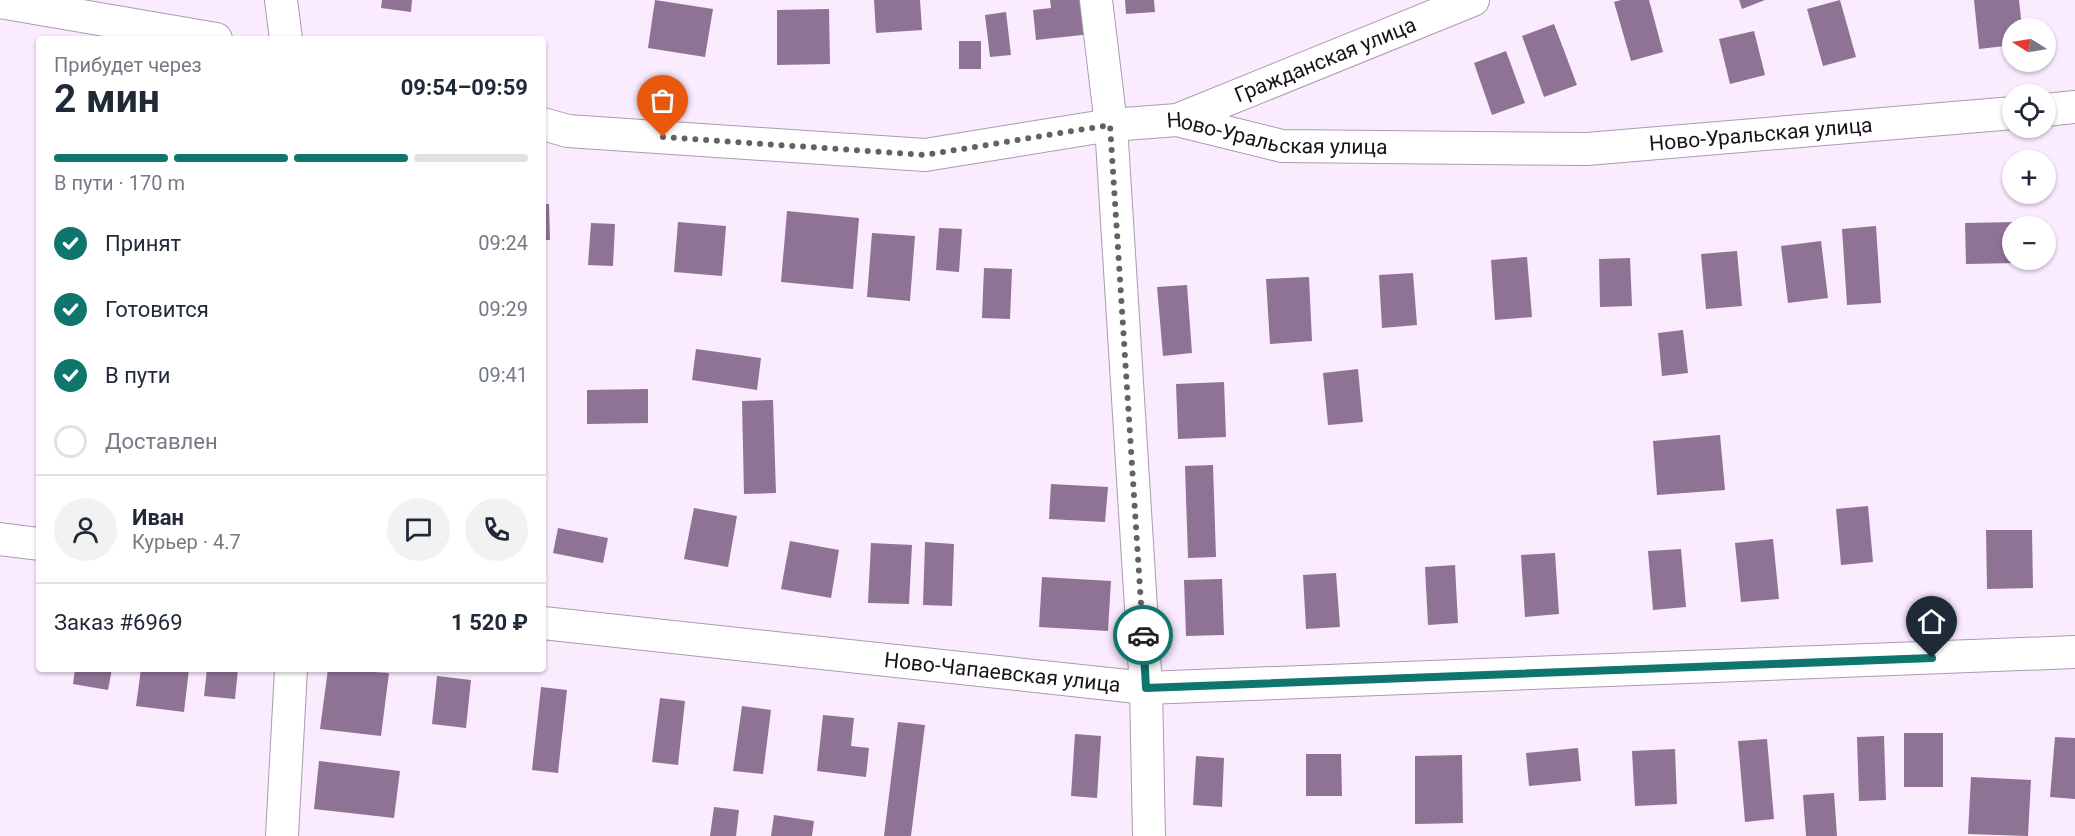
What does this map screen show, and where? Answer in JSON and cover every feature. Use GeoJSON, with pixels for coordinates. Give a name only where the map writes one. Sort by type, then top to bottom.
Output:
{"type":"FeatureCollection","features":[{"type":"Feature","properties":{"kind":"street"},"geometry":{"type":"LineString","coordinates":[[281,0],[286,36]]}},
{"type":"Feature","properties":{"kind":"street"},"geometry":{"type":"LineString","coordinates":[[1096,0],[1110,125],[1146,688],[1149,836]]}},
{"type":"Feature","properties":{"kind":"street","name":"Гражданская улица"},"geometry":{"type":"LineString","coordinates":[[1177,120],[1473,0]]}},
{"type":"Feature","properties":{"kind":"street"},"geometry":{"type":"LineString","coordinates":[[0,2],[198,36]]}},
{"type":"Feature","properties":{"kind":"street"},"geometry":{"type":"LineString","coordinates":[[2056,109],[2075,107]]}},
{"type":"Feature","properties":{"kind":"street","name":"Ново-Уральская улица"},"geometry":{"type":"LineString","coordinates":[[546,125],[568,131],[925,155],[1110,125],[1177,120],[1282,146],[1587,149],[2002,113]]}},
{"type":"Feature","properties":{"kind":"street"},"geometry":{"type":"LineString","coordinates":[[0,539],[36,544]]}},
{"type":"Feature","properties":{"kind":"street","name":"Ново-Чапаевская улица"},"geometry":{"type":"LineString","coordinates":[[546,623],[1146,688],[2075,652]]}},
{"type":"Feature","properties":{"kind":"street"},"geometry":{"type":"LineString","coordinates":[[282,836],[291,672]]}},
{"type":"Feature","properties":{"kind":"building"},"geometry":{"type":"Polygon","coordinates":[[[382,0],[412,0],[411,12],[381,8],[382,0]]]}},
{"type":"Feature","properties":{"kind":"building"},"geometry":{"type":"Polygon","coordinates":[[[655,0],[713,9],[705,57],[648,48],[655,0]]]}},
{"type":"Feature","properties":{"kind":"building"},"geometry":{"type":"Polygon","coordinates":[[[874,0],[920,0],[922,30],[876,33],[874,0]]]}},
{"type":"Feature","properties":{"kind":"building"},"geometry":{"type":"Polygon","coordinates":[[[1050,0],[1087,0],[1091,34],[1036,40],[1033,10],[1051,8],[1050,0]]]}},
{"type":"Feature","properties":{"kind":"building"},"geometry":{"type":"Polygon","coordinates":[[[1125,0],[1154,0],[1155,12],[1126,14],[1125,0]]]}},
{"type":"Feature","properties":{"kind":"building"},"geometry":{"type":"Polygon","coordinates":[[[1649,0],[1663,52],[1631,61],[1614,2],[1649,0]]]}},
{"type":"Feature","properties":{"kind":"building"},"geometry":{"type":"Polygon","coordinates":[[[1739,0],[1765,0],[1742,9],[1739,0]]]}},
{"type":"Feature","properties":{"kind":"building"},"geometry":{"type":"Polygon","coordinates":[[[1840,0],[1856,57],[1823,66],[1807,9],[1840,0]]]}},
{"type":"Feature","properties":{"kind":"building"},"geometry":{"type":"Polygon","coordinates":[[[1974,0],[2019,0],[2021,18],[2002,18],[2002,46],[1979,49],[1974,0]]]}},
{"type":"Feature","properties":{"kind":"building"},"geometry":{"type":"Polygon","coordinates":[[[829,9],[830,64],[777,65],[777,10],[829,9]]]}},
{"type":"Feature","properties":{"kind":"building"},"geometry":{"type":"Polygon","coordinates":[[[1006,12],[1011,55],[990,57],[985,15],[1006,12]]]}},
{"type":"Feature","properties":{"kind":"building"},"geometry":{"type":"Polygon","coordinates":[[[1554,24],[1577,85],[1544,97],[1522,36],[1554,24]]]}},
{"type":"Feature","properties":{"kind":"building"},"geometry":{"type":"Polygon","coordinates":[[[1754,31],[1765,75],[1730,84],[1719,39],[1754,31]]]}},
{"type":"Feature","properties":{"kind":"building"},"geometry":{"type":"Polygon","coordinates":[[[959,41],[981,41],[981,69],[959,69],[959,41]]]}},
{"type":"Feature","properties":{"kind":"building"},"geometry":{"type":"Polygon","coordinates":[[[1506,51],[1525,103],[1492,115],[1474,63],[1506,51]]]}},
{"type":"Feature","properties":{"kind":"building"},"geometry":{"type":"Polygon","coordinates":[[[546,204],[549,204],[550,240],[546,240],[546,204]]]}},
{"type":"Feature","properties":{"kind":"building"},"geometry":{"type":"Polygon","coordinates":[[[787,211],[859,218],[853,289],[781,282],[787,211]]]}},
{"type":"Feature","properties":{"kind":"building"},"geometry":{"type":"Polygon","coordinates":[[[678,222],[726,226],[722,276],[674,272],[678,222]]]}},
{"type":"Feature","properties":{"kind":"building"},"geometry":{"type":"Polygon","coordinates":[[[2002,222],[2002,263],[1966,264],[1965,223],[2002,222]]]}},
{"type":"Feature","properties":{"kind":"building"},"geometry":{"type":"Polygon","coordinates":[[[591,223],[615,224],[613,266],[588,265],[591,223]]]}},
{"type":"Feature","properties":{"kind":"building"},"geometry":{"type":"Polygon","coordinates":[[[1876,226],[1881,303],[1847,305],[1842,229],[1876,226]]]}},
{"type":"Feature","properties":{"kind":"building"},"geometry":{"type":"Polygon","coordinates":[[[939,228],[962,229],[959,272],[936,270],[939,228]]]}},
{"type":"Feature","properties":{"kind":"building"},"geometry":{"type":"Polygon","coordinates":[[[872,233],[915,236],[910,301],[867,297],[872,233]]]}},
{"type":"Feature","properties":{"kind":"building"},"geometry":{"type":"Polygon","coordinates":[[[1821,241],[1828,298],[1788,303],[1781,246],[1821,241]]]}},
{"type":"Feature","properties":{"kind":"building"},"geometry":{"type":"Polygon","coordinates":[[[1737,251],[1742,306],[1706,309],[1701,254],[1737,251]]]}},
{"type":"Feature","properties":{"kind":"building"},"geometry":{"type":"Polygon","coordinates":[[[1527,257],[1532,317],[1495,320],[1491,260],[1527,257]]]}},
{"type":"Feature","properties":{"kind":"building"},"geometry":{"type":"Polygon","coordinates":[[[1630,258],[1632,306],[1600,307],[1599,259],[1630,258]]]}},
{"type":"Feature","properties":{"kind":"building"},"geometry":{"type":"Polygon","coordinates":[[[984,268],[1012,269],[1010,319],[982,318],[984,268]]]}},
{"type":"Feature","properties":{"kind":"building"},"geometry":{"type":"Polygon","coordinates":[[[1413,273],[1417,325],[1382,328],[1379,275],[1413,273]]]}},
{"type":"Feature","properties":{"kind":"building"},"geometry":{"type":"Polygon","coordinates":[[[1309,277],[1312,341],[1270,344],[1266,279],[1309,277]]]}},
{"type":"Feature","properties":{"kind":"building"},"geometry":{"type":"Polygon","coordinates":[[[1187,285],[1192,353],[1163,356],[1157,287],[1187,285]]]}},
{"type":"Feature","properties":{"kind":"building"},"geometry":{"type":"Polygon","coordinates":[[[1683,330],[1688,373],[1662,376],[1658,333],[1683,330]]]}},
{"type":"Feature","properties":{"kind":"building"},"geometry":{"type":"Polygon","coordinates":[[[696,349],[761,358],[757,390],[692,380],[696,349]]]}},
{"type":"Feature","properties":{"kind":"building"},"geometry":{"type":"Polygon","coordinates":[[[1358,369],[1363,422],[1328,425],[1323,373],[1358,369]]]}},
{"type":"Feature","properties":{"kind":"building"},"geometry":{"type":"Polygon","coordinates":[[[1224,382],[1226,437],[1178,439],[1176,384],[1224,382]]]}},
{"type":"Feature","properties":{"kind":"building"},"geometry":{"type":"Polygon","coordinates":[[[648,389],[648,423],[587,424],[587,390],[648,389]]]}},
{"type":"Feature","properties":{"kind":"building"},"geometry":{"type":"Polygon","coordinates":[[[773,400],[776,493],[744,494],[742,401],[773,400]]]}},
{"type":"Feature","properties":{"kind":"building"},"geometry":{"type":"Polygon","coordinates":[[[1720,435],[1725,490],[1657,495],[1653,441],[1720,435]]]}},
{"type":"Feature","properties":{"kind":"building"},"geometry":{"type":"Polygon","coordinates":[[[1213,465],[1216,557],[1188,558],[1185,466],[1213,465]]]}},
{"type":"Feature","properties":{"kind":"building"},"geometry":{"type":"Polygon","coordinates":[[[1051,484],[1108,487],[1105,522],[1049,519],[1051,484]]]}},
{"type":"Feature","properties":{"kind":"building"},"geometry":{"type":"Polygon","coordinates":[[[1868,506],[1873,562],[1841,565],[1836,509],[1868,506]]]}},
{"type":"Feature","properties":{"kind":"building"},"geometry":{"type":"Polygon","coordinates":[[[694,508],[737,516],[728,567],[684,559],[694,508]]]}},
{"type":"Feature","properties":{"kind":"building"},"geometry":{"type":"Polygon","coordinates":[[[558,528],[608,538],[603,563],[553,553],[558,528]]]}},
{"type":"Feature","properties":{"kind":"building"},"geometry":{"type":"Polygon","coordinates":[[[1986,530],[2032,530],[2033,588],[1987,589],[1986,530]]]}},
{"type":"Feature","properties":{"kind":"building"},"geometry":{"type":"Polygon","coordinates":[[[1773,539],[1779,599],[1741,602],[1735,543],[1773,539]]]}},
{"type":"Feature","properties":{"kind":"building"},"geometry":{"type":"Polygon","coordinates":[[[790,541],[839,550],[831,598],[781,589],[790,541]]]}},
{"type":"Feature","properties":{"kind":"building"},"geometry":{"type":"Polygon","coordinates":[[[925,542],[954,544],[952,606],[923,605],[925,542]]]}},
{"type":"Feature","properties":{"kind":"building"},"geometry":{"type":"Polygon","coordinates":[[[871,543],[912,545],[909,604],[868,603],[871,543]]]}},
{"type":"Feature","properties":{"kind":"building"},"geometry":{"type":"Polygon","coordinates":[[[1681,549],[1686,607],[1653,610],[1648,551],[1681,549]]]}},
{"type":"Feature","properties":{"kind":"building"},"geometry":{"type":"Polygon","coordinates":[[[1555,553],[1559,614],[1525,617],[1521,555],[1555,553]]]}},
{"type":"Feature","properties":{"kind":"building"},"geometry":{"type":"Polygon","coordinates":[[[1455,565],[1458,623],[1428,625],[1425,567],[1455,565]]]}},
{"type":"Feature","properties":{"kind":"building"},"geometry":{"type":"Polygon","coordinates":[[[1336,573],[1340,627],[1306,629],[1303,575],[1336,573]]]}},
{"type":"Feature","properties":{"kind":"building"},"geometry":{"type":"Polygon","coordinates":[[[1042,577],[1111,581],[1108,631],[1039,627],[1042,577]]]}},
{"type":"Feature","properties":{"kind":"building"},"geometry":{"type":"Polygon","coordinates":[[[1222,579],[1224,635],[1186,636],[1184,580],[1222,579]]]}},
{"type":"Feature","properties":{"kind":"building"},"geometry":{"type":"Polygon","coordinates":[[[75,672],[111,672],[108,690],[73,684],[75,672]]]}},
{"type":"Feature","properties":{"kind":"building"},"geometry":{"type":"Polygon","coordinates":[[[141,672],[189,672],[184,712],[136,706],[141,672]]]}},
{"type":"Feature","properties":{"kind":"building"},"geometry":{"type":"Polygon","coordinates":[[[207,672],[238,672],[235,699],[204,696],[207,672]]]}},
{"type":"Feature","properties":{"kind":"building"},"geometry":{"type":"Polygon","coordinates":[[[328,672],[389,673],[381,736],[320,729],[328,672]]]}},
{"type":"Feature","properties":{"kind":"building"},"geometry":{"type":"Polygon","coordinates":[[[437,676],[471,680],[466,728],[432,724],[437,676]]]}},
{"type":"Feature","properties":{"kind":"building"},"geometry":{"type":"Polygon","coordinates":[[[541,687],[567,690],[558,773],[532,770],[541,687]]]}},
{"type":"Feature","properties":{"kind":"building"},"geometry":{"type":"Polygon","coordinates":[[[660,698],[685,701],[678,765],[652,762],[660,698]]]}},
{"type":"Feature","properties":{"kind":"building"},"geometry":{"type":"Polygon","coordinates":[[[742,706],[771,710],[763,774],[733,771],[742,706]]]}},
{"type":"Feature","properties":{"kind":"building"},"geometry":{"type":"Polygon","coordinates":[[[823,715],[854,718],[851,746],[869,748],[866,777],[817,771],[823,715]]]}},
{"type":"Feature","properties":{"kind":"building"},"geometry":{"type":"Polygon","coordinates":[[[898,722],[925,725],[911,836],[884,836],[898,722]]]}},
{"type":"Feature","properties":{"kind":"building"},"geometry":{"type":"Polygon","coordinates":[[[1904,733],[1943,733],[1943,787],[1904,787],[1904,733]]]}},
{"type":"Feature","properties":{"kind":"building"},"geometry":{"type":"Polygon","coordinates":[[[1075,734],[1101,736],[1097,798],[1071,796],[1075,734]]]}},
{"type":"Feature","properties":{"kind":"building"},"geometry":{"type":"Polygon","coordinates":[[[1884,736],[1886,800],[1859,801],[1857,737],[1884,736]]]}},
{"type":"Feature","properties":{"kind":"building"},"geometry":{"type":"Polygon","coordinates":[[[2055,737],[2075,738],[2075,799],[2050,797],[2055,737]]]}},
{"type":"Feature","properties":{"kind":"building"},"geometry":{"type":"Polygon","coordinates":[[[1767,739],[1774,819],[1745,822],[1738,741],[1767,739]]]}},
{"type":"Feature","properties":{"kind":"building"},"geometry":{"type":"Polygon","coordinates":[[[1578,748],[1581,781],[1529,786],[1526,753],[1578,748]]]}},
{"type":"Feature","properties":{"kind":"building"},"geometry":{"type":"Polygon","coordinates":[[[1675,749],[1677,804],[1635,806],[1632,751],[1675,749]]]}},
{"type":"Feature","properties":{"kind":"building"},"geometry":{"type":"Polygon","coordinates":[[[1306,754],[1341,754],[1342,796],[1306,796],[1306,754]]]}},
{"type":"Feature","properties":{"kind":"building"},"geometry":{"type":"Polygon","coordinates":[[[1462,755],[1463,823],[1415,824],[1415,756],[1462,755]]]}},
{"type":"Feature","properties":{"kind":"building"},"geometry":{"type":"Polygon","coordinates":[[[1196,756],[1224,758],[1222,807],[1193,805],[1196,756]]]}},
{"type":"Feature","properties":{"kind":"building"},"geometry":{"type":"Polygon","coordinates":[[[319,761],[400,771],[394,818],[314,809],[319,761]]]}},
{"type":"Feature","properties":{"kind":"building"},"geometry":{"type":"Polygon","coordinates":[[[1971,777],[2031,780],[2028,836],[1968,834],[1971,777]]]}},
{"type":"Feature","properties":{"kind":"building"},"geometry":{"type":"Polygon","coordinates":[[[1834,793],[1837,836],[1806,836],[1803,795],[1834,793]]]}},
{"type":"Feature","properties":{"kind":"building"},"geometry":{"type":"Polygon","coordinates":[[[714,807],[739,810],[736,836],[710,836],[714,807]]]}},
{"type":"Feature","properties":{"kind":"building"},"geometry":{"type":"Polygon","coordinates":[[[774,815],[814,821],[812,836],[771,836],[774,815]]]}},
{"type":"Feature","properties":{"kind":"way so far"},"geometry":{"type":"LineString","coordinates":[[663,137],[925,155],[1110,125],[1143,635]]}},
{"type":"Feature","properties":{"kind":"route"},"geometry":{"type":"LineString","coordinates":[[1143,635],[1146,688],[1932,658]]}}]}
